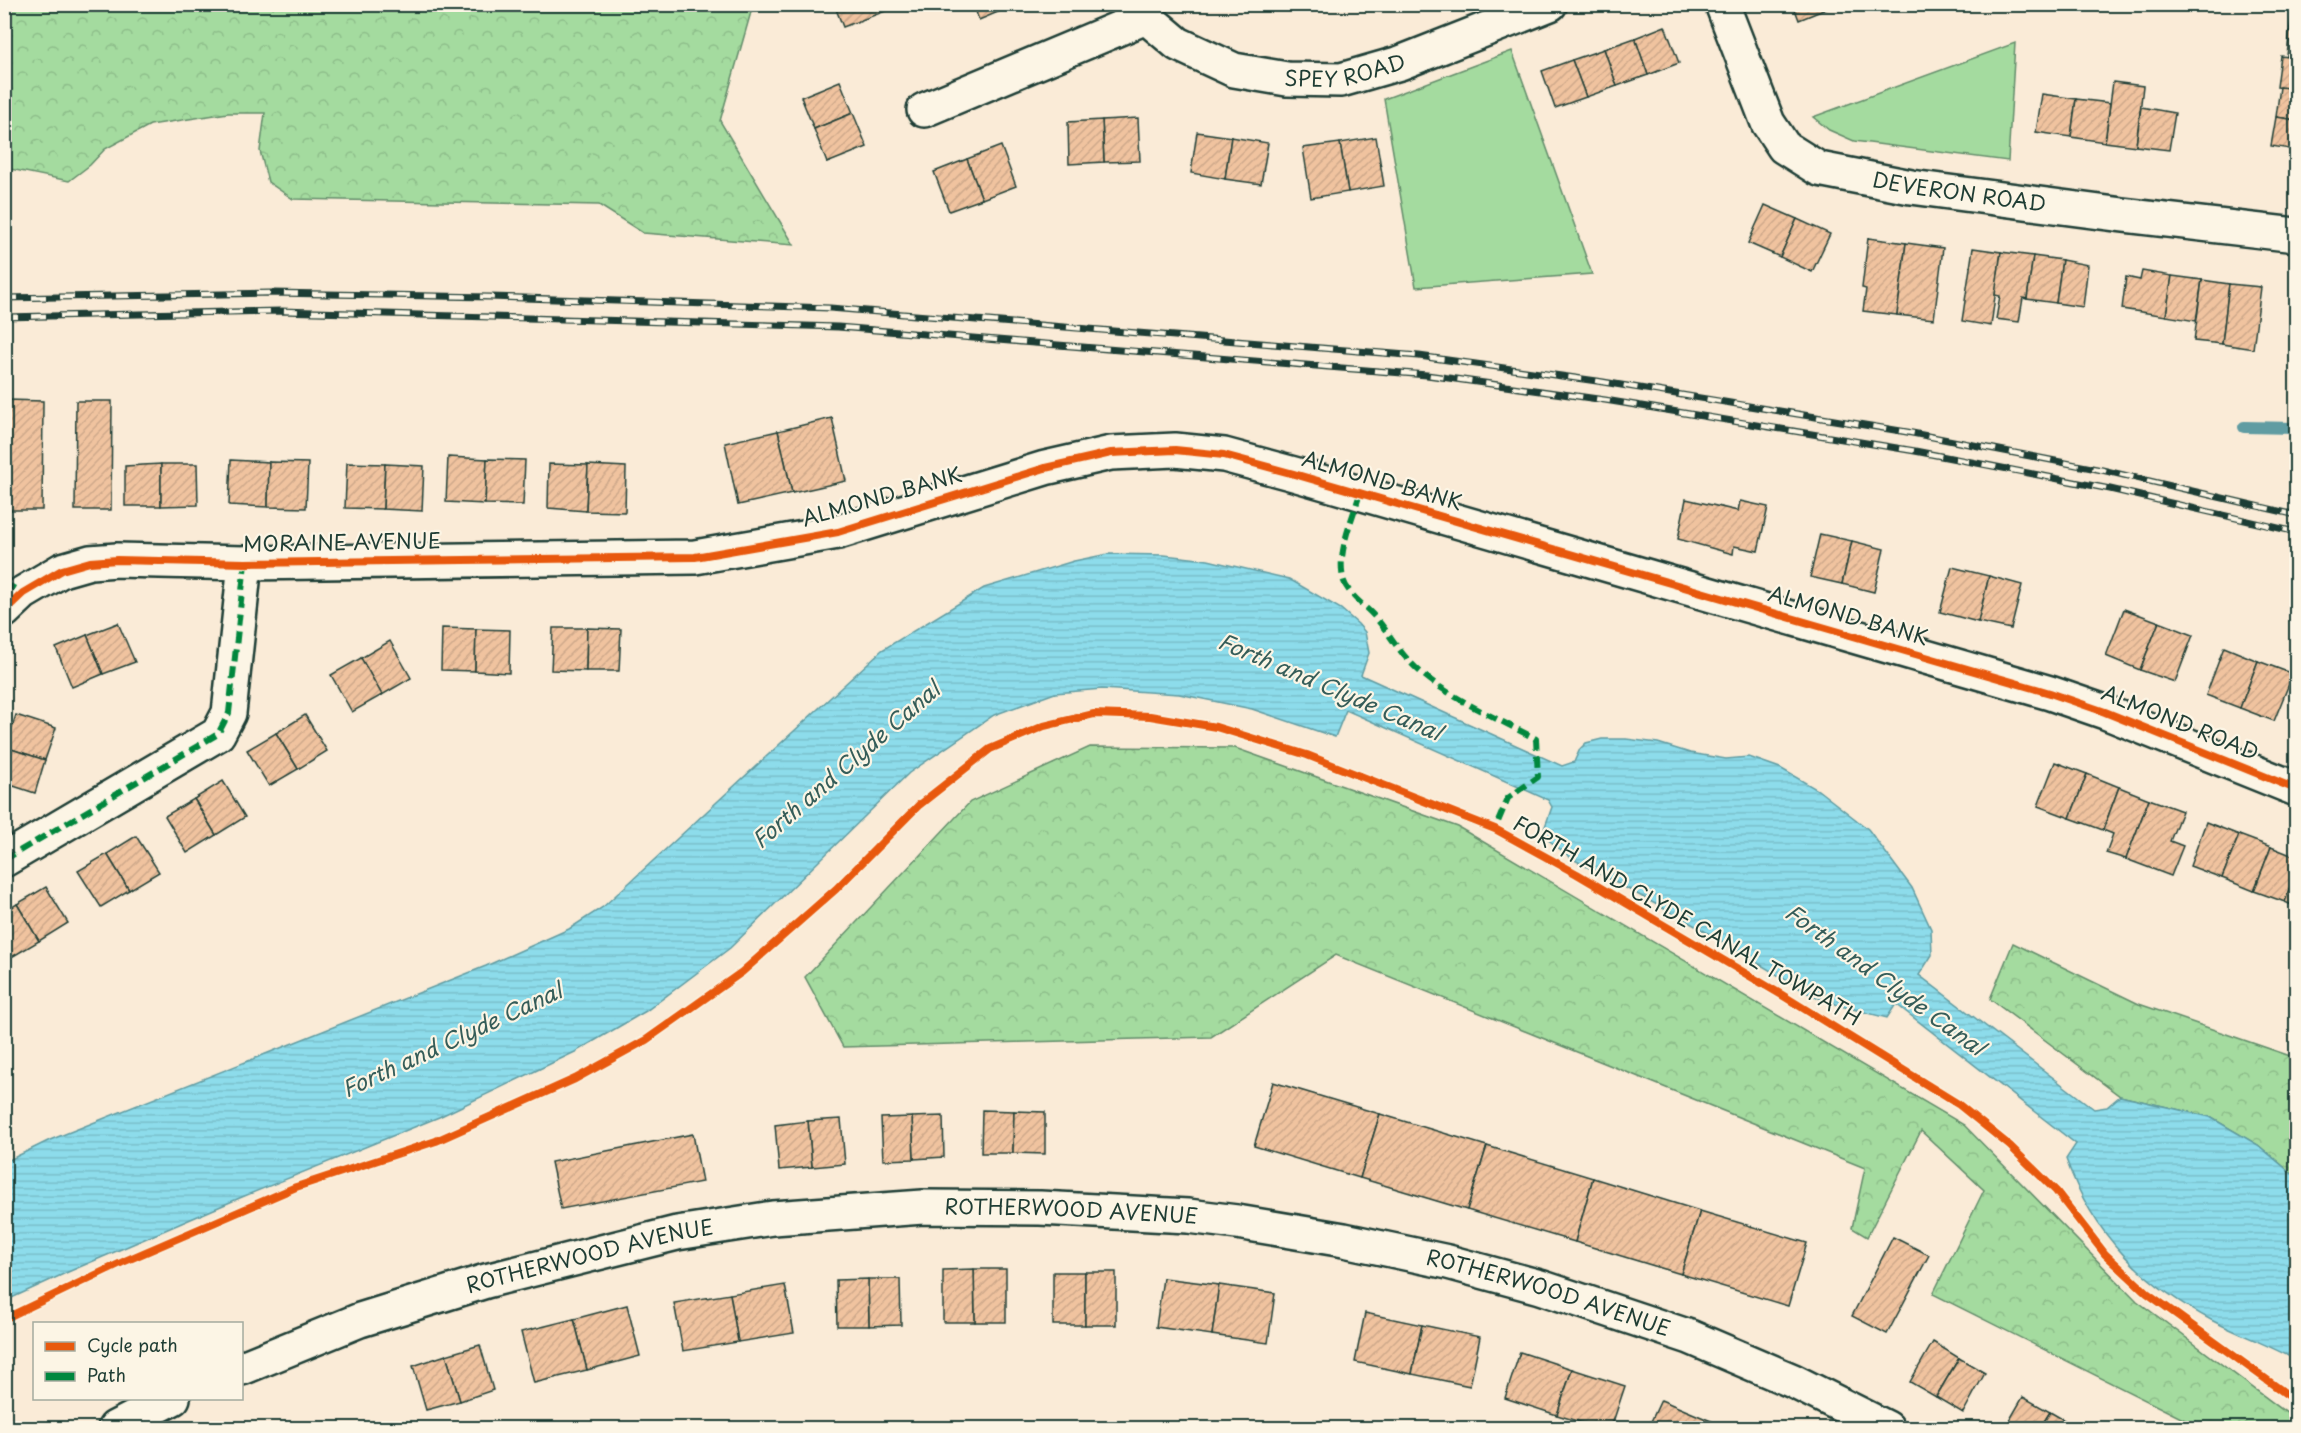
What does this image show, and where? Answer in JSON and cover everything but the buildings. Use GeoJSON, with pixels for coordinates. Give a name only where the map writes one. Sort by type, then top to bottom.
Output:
{"type":"FeatureCollection","features":[{"type":"Feature","properties":{"kind":"street","name":"SPEY ROAD"},"geometry":{"type":"LineString","coordinates":[[924,110],[1141,11],[1178,44],[1234,70],[1287,79],[1341,80],[1400,63],[1550,4]]}},
{"type":"Feature","properties":{"kind":"street","name":"DEVERON ROAD"},"geometry":{"type":"LineString","coordinates":[[1722,4],[1768,123],[1784,147],[1819,169],[1861,179],[1923,188],[2296,235]]}},
{"type":"Feature","properties":{"kind":"street","name":"ALMOND BANK"},"geometry":{"type":"LineString","coordinates":[[695,557],[838,532],[1045,468],[1100,455],[1175,450],[1224,455],[1294,474],[2050,693]]}},
{"type":"Feature","properties":{"kind":"street","name":"MORAINE AVENUE"},"geometry":{"type":"LineString","coordinates":[[11,595],[62,570],[90,562],[117,560],[245,563],[695,557]]}},
{"type":"Feature","properties":{"kind":"street"},"geometry":{"type":"LineString","coordinates":[[4,860],[218,734],[229,713],[245,563]]}},
{"type":"Feature","properties":{"kind":"street","name":"ALMOND ROAD"},"geometry":{"type":"LineString","coordinates":[[2050,693],[2105,712],[2296,789]]}},
{"type":"Feature","properties":{"kind":"street","name":"ROTHERWOOD AVENUE"},"geometry":{"type":"LineString","coordinates":[[243,1368],[360,1320],[486,1281],[678,1233],[773,1218],[923,1207],[1040,1208],[1188,1216],[1237,1222],[1344,1239],[1448,1262],[1540,1287],[1690,1337],[1793,1381],[1887,1428]]}},
{"type":"Feature","properties":{"kind":"street"},"geometry":{"type":"LineString","coordinates":[[115,1428],[169,1400]]}},
{"type":"Feature","properties":{"kind":"green space"},"geometry":{"type":"Polygon","coordinates":[[[5,4],[753,5],[720,121],[794,245],[643,233],[599,205],[293,199],[268,182],[260,151],[265,113],[228,113],[150,125],[105,149],[90,165],[69,181],[5,168],[5,4]]]}},
{"type":"Feature","properties":{"kind":"green space"},"geometry":{"type":"Polygon","coordinates":[[[2015,43],[2008,161],[1854,141],[1829,130],[1813,117],[2015,43]]]}},
{"type":"Feature","properties":{"kind":"green space"},"geometry":{"type":"Polygon","coordinates":[[[1512,51],[1592,274],[1416,287],[1384,99],[1512,51]]]}},
{"type":"Feature","properties":{"kind":"green space"},"geometry":{"type":"Polygon","coordinates":[[[1090,747],[1235,748],[1458,827],[1964,1125],[2137,1301],[2296,1420],[2296,1428],[2201,1428],[1933,1294],[1984,1190],[1921,1131],[1867,1237],[1852,1228],[1865,1168],[1336,955],[1211,1037],[843,1047],[805,977],[970,802],[1090,747]]]}},
{"type":"Feature","properties":{"kind":"green space"},"geometry":{"type":"Polygon","coordinates":[[[2013,943],[2139,1004],[2296,1058],[2296,1177],[2258,1145],[2210,1117],[2120,1096],[1990,999],[2013,943]]]}},
{"type":"Feature","properties":{"kind":"water","name":"Forth and Clyde Canal"},"geometry":{"type":"Polygon","coordinates":[[[1108,554],[1164,555],[1208,560],[1289,579],[1341,609],[1365,632],[1369,653],[1361,675],[1562,766],[1574,762],[1580,749],[1586,743],[1602,739],[1626,739],[1658,743],[1690,753],[1726,759],[1749,757],[1780,768],[1818,790],[1868,829],[1912,888],[1931,929],[1932,955],[1919,975],[2094,1109],[2107,1107],[2120,1096],[2210,1117],[2258,1145],[2296,1177],[2296,1360],[2188,1307],[2143,1274],[2106,1234],[2077,1186],[2066,1159],[2076,1144],[1896,1004],[1887,1018],[1841,1006],[1811,995],[1701,929],[1573,859],[1542,835],[1552,807],[1548,800],[1346,710],[1335,737],[1252,709],[1179,694],[1102,689],[1055,693],[994,715],[909,773],[730,948],[646,1011],[575,1052],[439,1117],[242,1197],[5,1301],[5,1162],[50,1140],[486,966],[569,929],[603,907],[882,650],[984,588],[1074,561],[1108,554]]]}},
{"type":"Feature","properties":{"kind":"waterway"},"geometry":{"type":"LineString","coordinates":[[2244,427],[2296,428]]}},
{"type":"Feature","properties":{"kind":"railway"},"geometry":{"type":"LineString","coordinates":[[4,298],[272,293],[490,297],[830,308],[1419,356],[1597,381],[1907,432],[2102,470],[2296,515]]}},
{"type":"Feature","properties":{"kind":"railway"},"geometry":{"type":"LineString","coordinates":[[4,317],[280,311],[838,327],[1427,375],[1605,400],[1915,451],[2110,489],[2296,532]]}},
{"type":"Feature","properties":{"kind":"marked path"},"geometry":{"type":"LineString","coordinates":[[1360,493],[1342,557],[1343,578],[1348,589],[1423,675],[1453,696],[1536,739],[1538,777],[1508,798],[1495,829]]}},
{"type":"Feature","properties":{"kind":"marked path"},"geometry":{"type":"LineString","coordinates":[[4,860],[218,734],[229,713],[245,563]]}},
{"type":"Feature","properties":{"kind":"marked path"},"geometry":{"type":"LineString","coordinates":[[4,583],[23,593]]}},
{"type":"Feature","properties":{"kind":"cycle path"},"geometry":{"type":"LineString","coordinates":[[4,611],[23,593],[62,570],[90,562],[117,560],[245,563],[695,557],[838,532],[1045,468],[1111,453],[1175,450],[1224,455],[1294,474],[2050,693],[2105,712],[2296,789]]}},
{"type":"Feature","properties":{"kind":"cycle path","name":"FORTH AND CLYDE CANAL TOWPATH"},"geometry":{"type":"LineString","coordinates":[[4,1319],[125,1261],[296,1187],[436,1141],[575,1079],[646,1040],[742,972],[836,889],[919,805],[990,749],[1044,726],[1094,714],[1150,716],[1216,727],[1307,755],[1495,829],[1577,874],[1782,995],[1958,1104],[2010,1146],[2056,1191],[2105,1254],[2147,1293],[2296,1401]]}}]}
